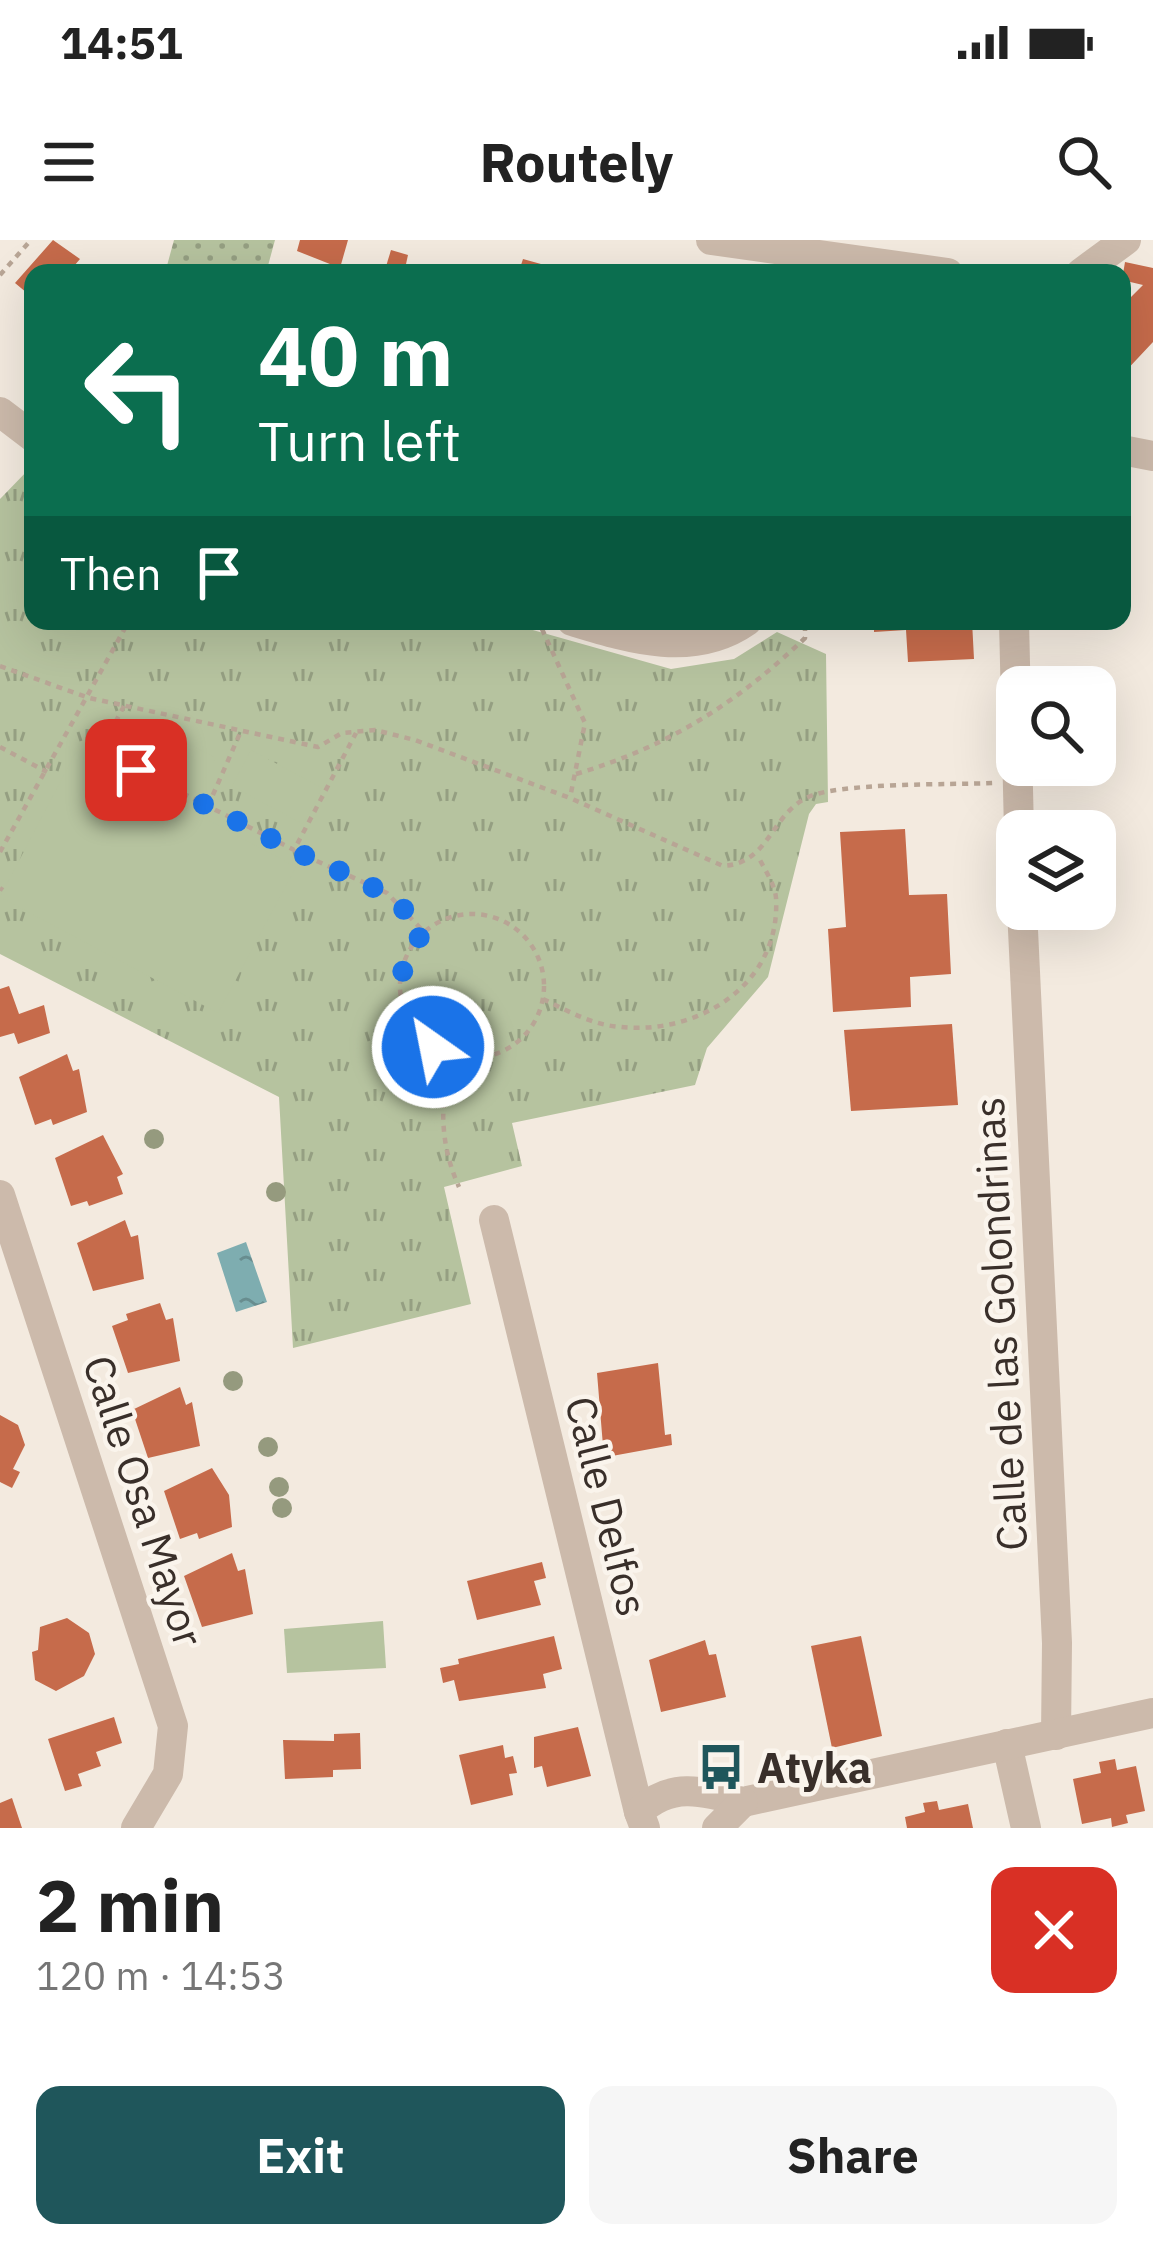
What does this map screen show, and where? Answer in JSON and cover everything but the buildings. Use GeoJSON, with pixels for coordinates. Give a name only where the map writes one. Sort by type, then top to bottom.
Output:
{"type":"FeatureCollection","features":[{"type":"Feature","properties":{"kind":"street"},"geometry":{"type":"LineString","coordinates":[[711,240],[883,264]]}},
{"type":"Feature","properties":{"kind":"street"},"geometry":{"type":"LineString","coordinates":[[1093,264],[1126,240]]}},
{"type":"Feature","properties":{"kind":"street"},"geometry":{"type":"LineString","coordinates":[[0,412],[24,430]]}},
{"type":"Feature","properties":{"kind":"street"},"geometry":{"type":"LineString","coordinates":[[588,630],[673,644],[725,630]]}},
{"type":"Feature","properties":{"kind":"street"},"geometry":{"type":"LineString","coordinates":[[1014,630],[1015,666]]}},
{"type":"Feature","properties":{"kind":"street","name":"Calle de las Golondrinas"},"geometry":{"type":"LineString","coordinates":[[1023,930],[1056,1619],[1056,1735]]}},
{"type":"Feature","properties":{"kind":"street","name":"Calle Osa Mayor"},"geometry":{"type":"LineString","coordinates":[[0,1195],[173,1726],[168,1774],[136,1828]]}},
{"type":"Feature","properties":{"kind":"street","name":"Calle Delfos"},"geometry":{"type":"LineString","coordinates":[[494,1220],[638,1823]]}},
{"type":"Feature","properties":{"kind":"street"},"geometry":{"type":"LineString","coordinates":[[638,1823],[655,1796],[690,1788],[729,1815],[1007,1744],[1153,1713]]}},
{"type":"Feature","properties":{"kind":"street"},"geometry":{"type":"LineString","coordinates":[[1007,1744],[1026,1828]]}},
{"type":"Feature","properties":{"kind":"path"},"geometry":{"type":"LineString","coordinates":[[0,275],[31,240]]}},
{"type":"Feature","properties":{"kind":"path"},"geometry":{"type":"LineString","coordinates":[[0,853],[124,630]]}},
{"type":"Feature","properties":{"kind":"path"},"geometry":{"type":"LineString","coordinates":[[558,630],[585,723],[570,798]]}},
{"type":"Feature","properties":{"kind":"path"},"geometry":{"type":"LineString","coordinates":[[576,774],[629,758],[699,726],[762,679],[805,638],[805,630]]}},
{"type":"Feature","properties":{"kind":"path"},"geometry":{"type":"LineString","coordinates":[[0,666],[89,698],[318,747],[357,732],[416,740],[570,798],[723,866],[741,865],[758,854],[789,813],[820,793],[996,782]]}},
{"type":"Feature","properties":{"kind":"path"},"geometry":{"type":"LineString","coordinates":[[93,759],[124,706]]}},
{"type":"Feature","properties":{"kind":"path"},"geometry":{"type":"LineString","coordinates":[[208,806],[241,731]]}},
{"type":"Feature","properties":{"kind":"path"},"geometry":{"type":"LineString","coordinates":[[294,850],[357,732]]}},
{"type":"Feature","properties":{"kind":"path"},"geometry":{"type":"LineString","coordinates":[[0,747],[47,772]]}},
{"type":"Feature","properties":{"kind":"path"},"geometry":{"type":"LineString","coordinates":[[100,751],[387,893],[424,932]]}},
{"type":"Feature","properties":{"kind":"path"},"geometry":{"type":"LineString","coordinates":[[543,999],[592,1022],[623,1028],[700,1016],[730,999],[754,980],[776,904],[758,854]]}},
{"type":"Feature","properties":{"kind":"path"},"geometry":{"type":"LineString","coordinates":[[455,915],[490,916],[507,922],[533,947],[544,981],[543,999],[529,1031],[501,1052],[483,1058],[448,1054],[420,1036],[400,992],[405,959],[424,932],[455,915]]}},
{"type":"Feature","properties":{"kind":"path"},"geometry":{"type":"LineString","coordinates":[[448,1054],[440,1117],[444,1153],[459,1187]]}},
{"type":"Feature","properties":{"kind":"green space"},"geometry":{"type":"Polygon","coordinates":[[[174,240],[275,240],[268,264],[167,264],[174,240]]]}},
{"type":"Feature","properties":{"kind":"green space"},"geometry":{"type":"Polygon","coordinates":[[[24,474],[24,630],[533,630],[671,669],[734,659],[777,632],[826,654],[828,802],[816,804],[809,814],[768,977],[707,1048],[695,1085],[512,1123],[522,1166],[444,1187],[471,1304],[293,1348],[279,1097],[0,954],[0,499],[24,474]]]}},
{"type":"Feature","properties":{"kind":"green space"},"geometry":{"type":"Polygon","coordinates":[[[144,721],[216,758],[197,794],[125,757],[144,721]]]}},
{"type":"Feature","properties":{"kind":"green space"},"geometry":{"type":"Polygon","coordinates":[[[77,750],[296,867],[218,1013],[0,897],[77,750]]]}},
{"type":"Feature","properties":{"kind":"green space"},"geometry":{"type":"Polygon","coordinates":[[[251,750],[322,788],[303,824],[232,786],[251,750]]]}},
{"type":"Feature","properties":{"kind":"green space"},"geometry":{"type":"Polygon","coordinates":[[[383,1621],[386,1668],[287,1673],[284,1629],[383,1621]]]}},
{"type":"Feature","properties":{"kind":"water"},"geometry":{"type":"Polygon","coordinates":[[[246,1242],[267,1302],[236,1312],[217,1253],[246,1242]]]}},
{"type":"Feature","properties":{"kind":"place","name":"Atyka"},"geometry":{"type":"Point","coordinates":[721,1767]}},
{"type":"Feature","properties":{"kind":"route"},"geometry":{"type":"LineString","coordinates":[[136,770],[309,858],[350,873],[407,909],[424,932],[405,959],[400,992],[411,1023],[433,1047]]}}]}
